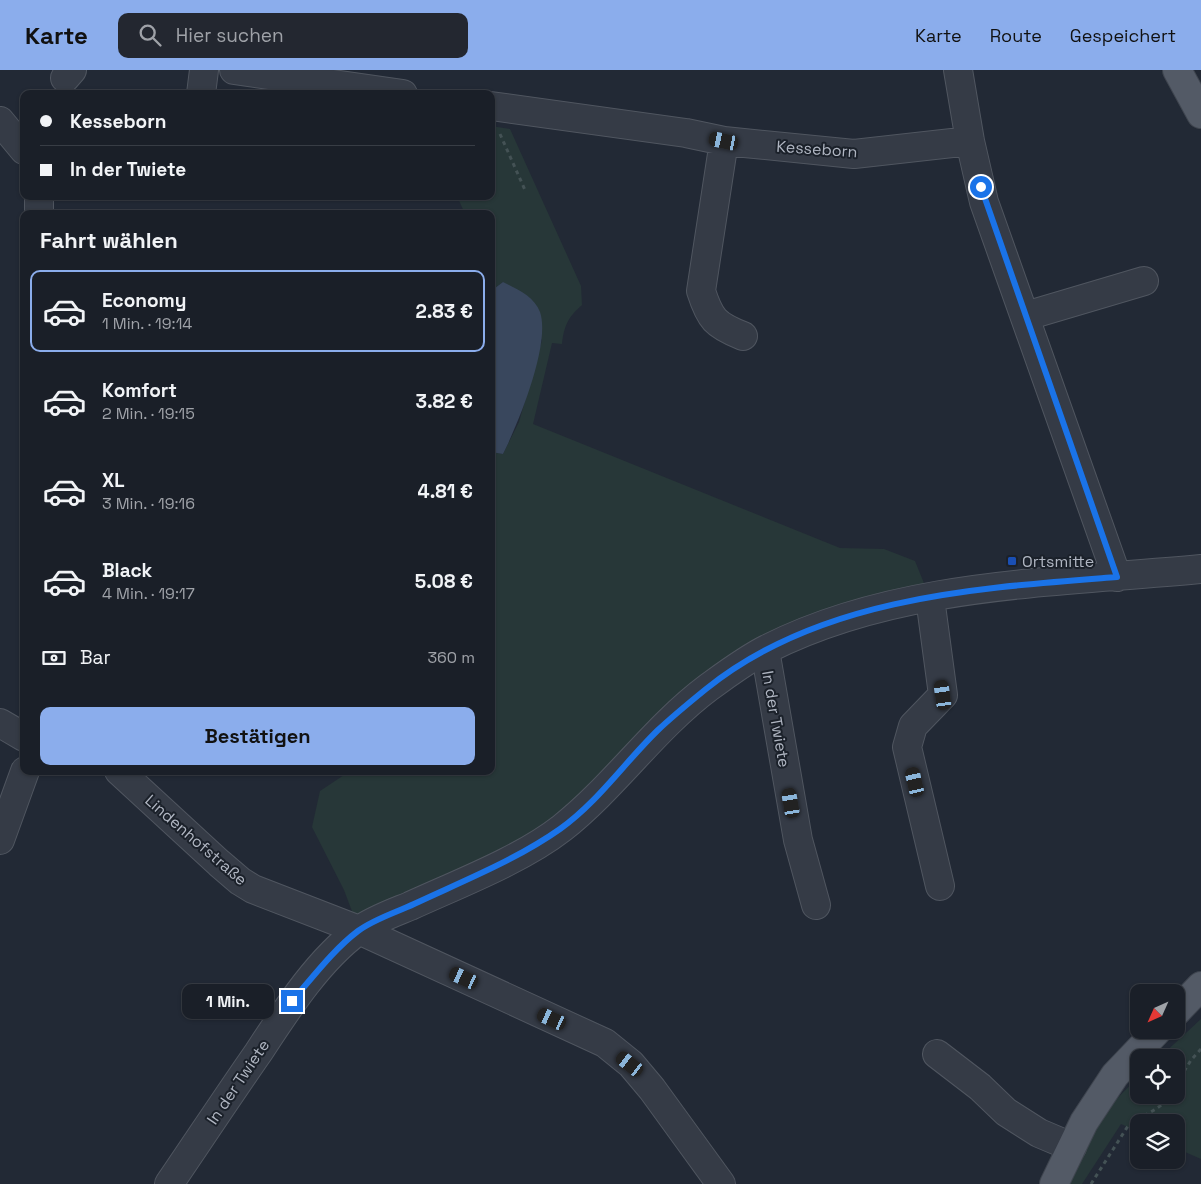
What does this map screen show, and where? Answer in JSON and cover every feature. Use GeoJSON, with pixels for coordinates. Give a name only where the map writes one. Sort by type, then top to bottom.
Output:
{"type":"FeatureCollection","features":[{"type":"Feature","properties":{"kind":"main road"},"geometry":{"type":"LineString","coordinates":[[1176,70],[1201,114]]}},
{"type":"Feature","properties":{"kind":"main road"},"geometry":{"type":"LineString","coordinates":[[1185,1003],[1201,986]]}},
{"type":"Feature","properties":{"kind":"main road"},"geometry":{"type":"LineString","coordinates":[[1054,1184],[1084,1122],[1115,1075],[1149,1039]]}},
{"type":"Feature","properties":{"kind":"street"},"geometry":{"type":"LineString","coordinates":[[202,90],[204,70]]}},
{"type":"Feature","properties":{"kind":"street"},"geometry":{"type":"LineString","coordinates":[[234,70],[375,90]]}},
{"type":"Feature","properties":{"kind":"street"},"geometry":{"type":"LineString","coordinates":[[958,70],[970,142],[984,202],[1117,577]]}},
{"type":"Feature","properties":{"kind":"street","name":"Kesseborn"},"geometry":{"type":"LineString","coordinates":[[495,106],[686,133],[724,141],[854,154],[970,142]]}},
{"type":"Feature","properties":{"kind":"street"},"geometry":{"type":"LineString","coordinates":[[0,121],[20,145]]}},
{"type":"Feature","properties":{"kind":"street"},"geometry":{"type":"LineString","coordinates":[[724,141],[700,291],[706,309],[720,327],[742,336]]}},
{"type":"Feature","properties":{"kind":"street"},"geometry":{"type":"LineString","coordinates":[[1026,316],[1144,281]]}},
{"type":"Feature","properties":{"kind":"street","name":"In der Twiete"},"geometry":{"type":"LineString","coordinates":[[169,1184],[292,1001],[326,962],[359,930],[526,850],[561,828],[606,786],[658,730],[708,688],[764,650],[813,628],[870,611],[930,598],[1010,585],[1201,569]]}},
{"type":"Feature","properties":{"kind":"street"},"geometry":{"type":"LineString","coordinates":[[930,598],[943,695],[913,726],[906,747],[940,886]]}},
{"type":"Feature","properties":{"kind":"street","name":"In der Twiete"},"geometry":{"type":"LineString","coordinates":[[764,650],[798,840],[816,905]]}},
{"type":"Feature","properties":{"kind":"street"},"geometry":{"type":"LineString","coordinates":[[0,722],[20,734]]}},
{"type":"Feature","properties":{"kind":"street"},"geometry":{"type":"LineString","coordinates":[[0,840],[24,775]]}},
{"type":"Feature","properties":{"kind":"street","name":"Lindenhofstraße"},"geometry":{"type":"LineString","coordinates":[[123,775],[240,881],[359,930],[604,1043],[630,1064],[652,1089],[721,1184]]}},
{"type":"Feature","properties":{"kind":"street"},"geometry":{"type":"LineString","coordinates":[[937,1054],[980,1088],[1006,1112],[1038,1133],[1072,1147]]}},
{"type":"Feature","properties":{"kind":"path"},"geometry":{"type":"LineString","coordinates":[[495,116],[496,126],[525,190]]}},
{"type":"Feature","properties":{"kind":"path"},"geometry":{"type":"LineString","coordinates":[[1185,1070],[1201,1049]]}},
{"type":"Feature","properties":{"kind":"path"},"geometry":{"type":"LineString","coordinates":[[1090,1184],[1128,1126],[1135,1120],[1154,1112],[1162,1104]]}},
{"type":"Feature","properties":{"kind":"shaded area"},"geometry":{"type":"Polygon","coordinates":[[[495,127],[510,129],[581,286],[582,305],[567,322],[562,344],[552,343],[533,424],[840,548],[884,549],[915,561],[930,598],[765,650],[561,828],[359,930],[344,890],[312,827],[320,791],[344,775],[495,775],[495,453],[503,454],[519,422],[542,340],[503,282],[495,288],[495,210],[463,210],[459,200],[495,200],[495,127]]]}},
{"type":"Feature","properties":{"kind":"shaded area"},"geometry":{"type":"Polygon","coordinates":[[[1201,1019],[1201,1159],[1185,1152],[1185,1114],[1130,1114],[1130,1128],[1121,1124],[1082,1184],[1069,1184],[1079,1153],[1095,1125],[1130,1085],[1130,1104],[1185,1104],[1185,1049],[1169,1049],[1179,1039],[1185,1039],[1185,1034],[1201,1019]]]}},
{"type":"Feature","properties":{"kind":"water"},"geometry":{"type":"Polygon","coordinates":[[[503,282],[529,297],[540,312],[542,326],[541,343],[531,384],[517,424],[503,454],[495,453],[495,288],[503,282]]]}},
{"type":"Feature","properties":{"kind":"place","name":"Ortsmitte"},"geometry":{"type":"Point","coordinates":[1012,561]}},
{"type":"Feature","properties":{"kind":"route"},"geometry":{"type":"LineString","coordinates":[[292,1001],[326,962],[359,930],[526,850],[561,828],[606,786],[658,730],[708,688],[764,650],[813,628],[870,611],[930,598],[1010,585],[1117,577],[984,202],[981,187]]}}]}
